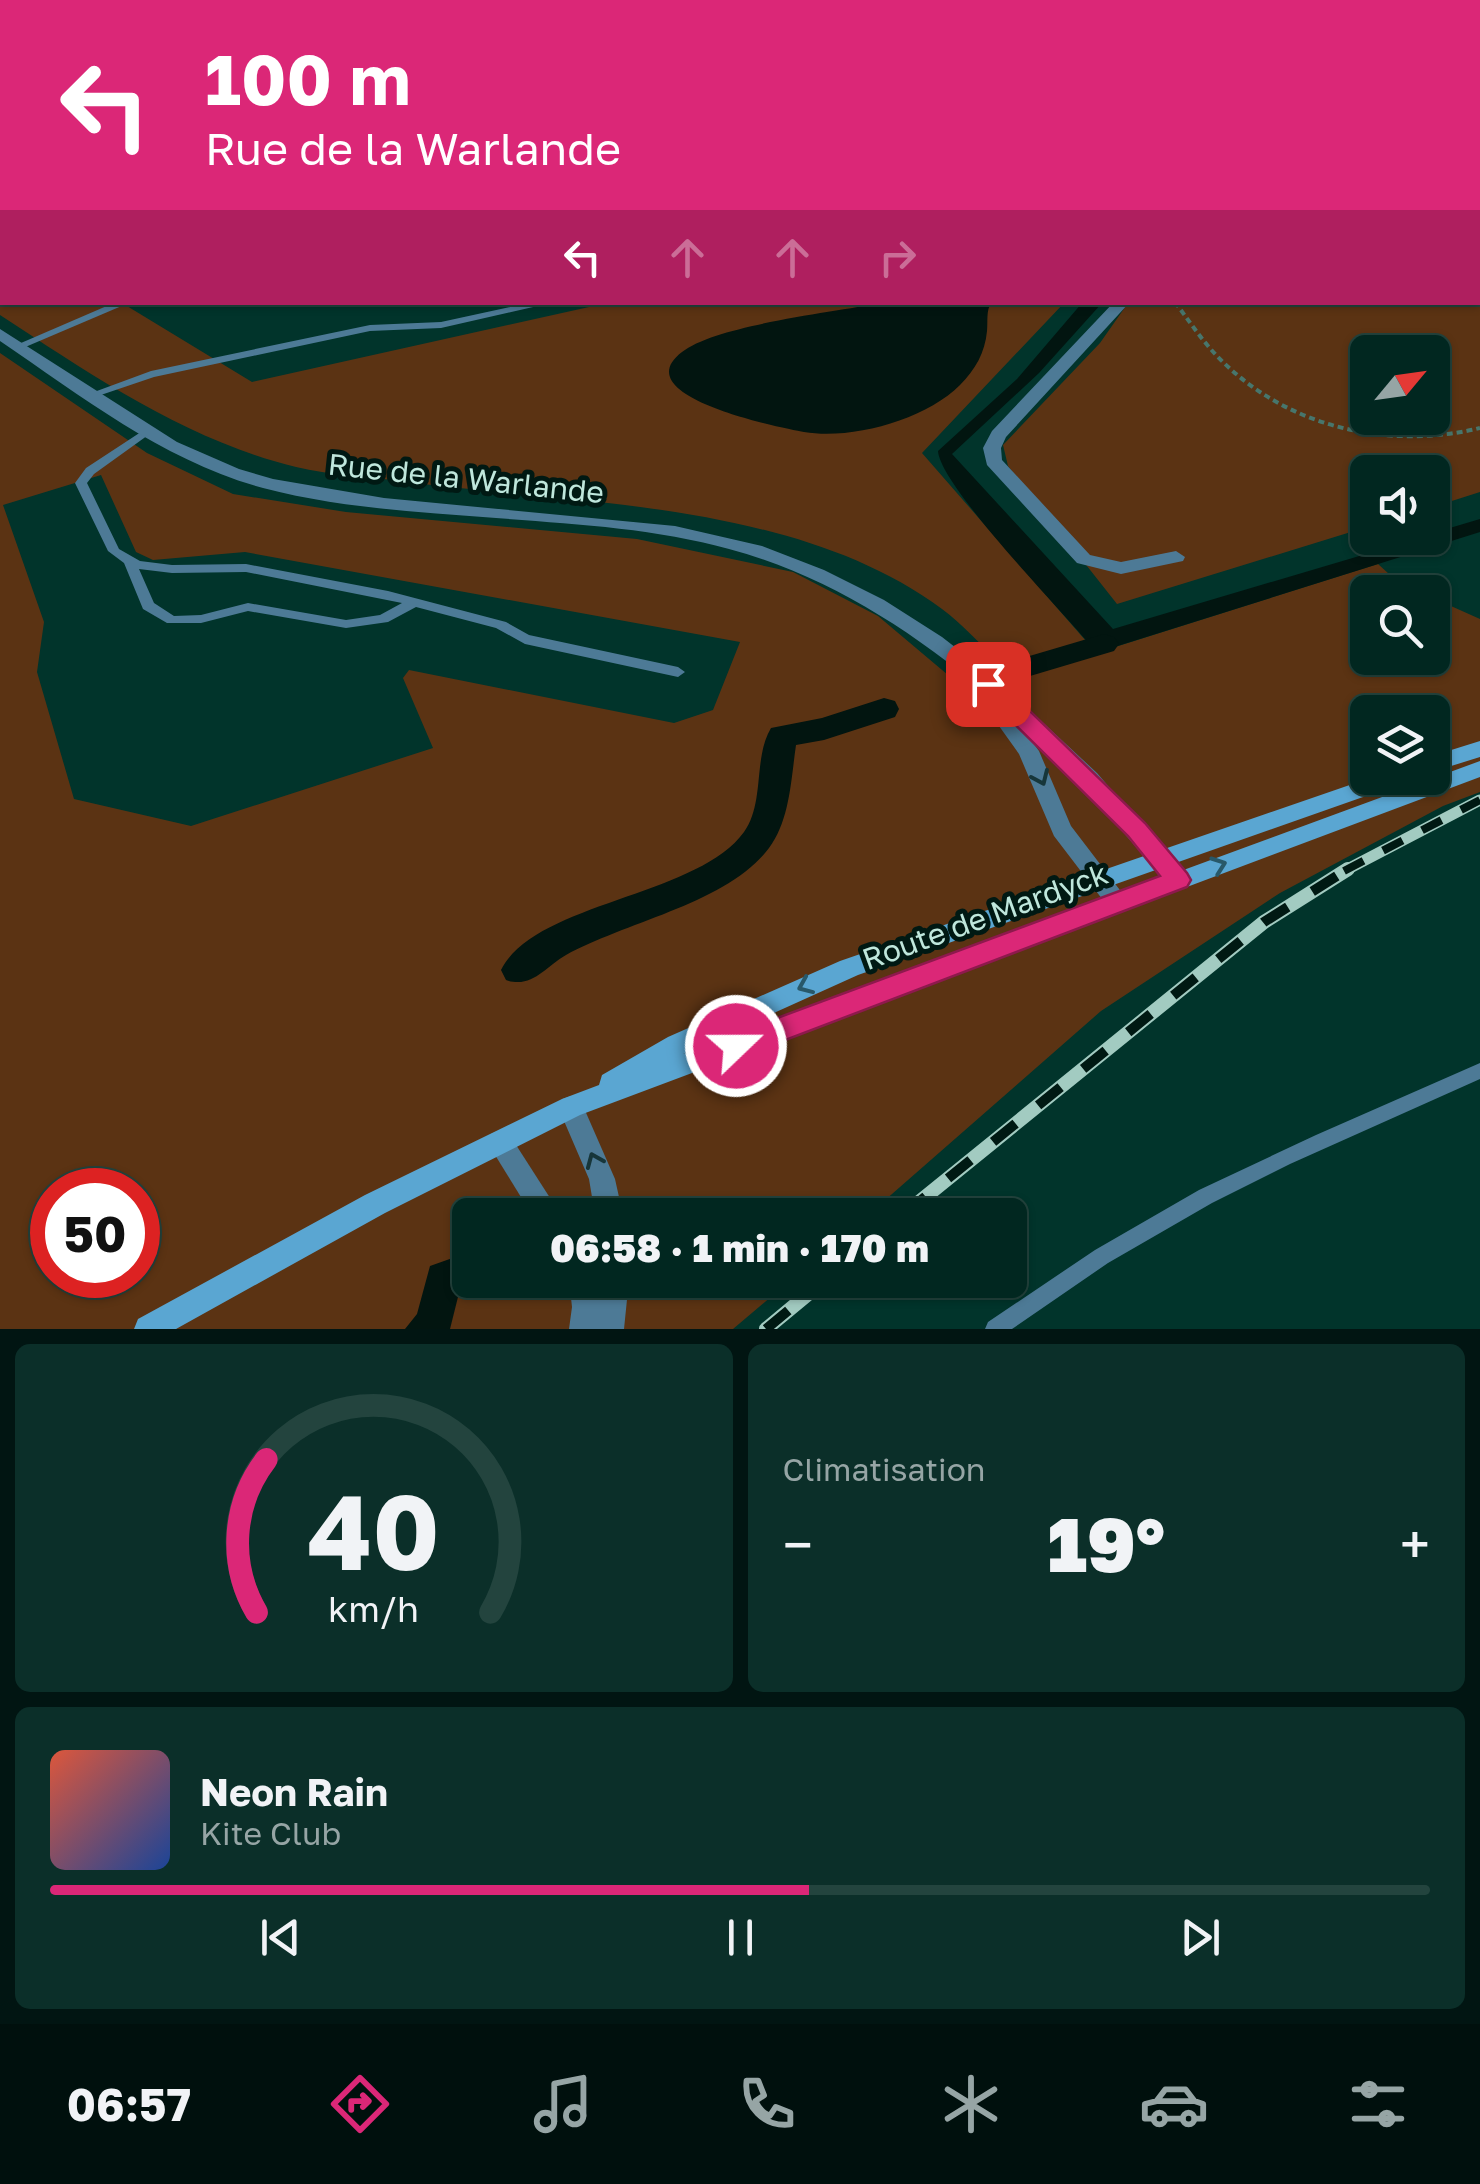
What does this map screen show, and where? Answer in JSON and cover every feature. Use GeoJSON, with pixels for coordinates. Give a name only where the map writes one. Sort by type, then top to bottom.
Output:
{"type":"FeatureCollection","features":[{"type":"Feature","properties":{"kind":"main road"},"geometry":{"type":"LineString","coordinates":[[1450,758],[1480,749]]}},
{"type":"Feature","properties":{"kind":"main road","name":"Route de Mardyck"},"geometry":{"type":"LineString","coordinates":[[571,1107],[1480,769]]}},
{"type":"Feature","properties":{"kind":"main road","name":"Route de Mardyck"},"geometry":{"type":"LineString","coordinates":[[148,1329],[334,1226],[571,1107],[662,1052],[801,987],[1098,878],[1350,792]]}},
{"type":"Feature","properties":{"kind":"street"},"geometry":{"type":"LineString","coordinates":[[1120,305],[998,435],[992,448],[993,460],[1084,559],[1120,568],[1176,558]]}},
{"type":"Feature","properties":{"kind":"street","name":"Rue de la Warlande"},"geometry":{"type":"LineString","coordinates":[[0,334],[147,431],[207,463],[288,488],[633,526],[737,544],[809,569],[864,594],[940,646],[1014,707],[1136,830],[1178,880]]}},
{"type":"Feature","properties":{"kind":"street","name":"Rue de la Warlande"},"geometry":{"type":"LineString","coordinates":[[940,646],[988,697],[1022,742],[1042,780],[1058,824],[1116,902]]}},
{"type":"Feature","properties":{"kind":"street"},"geometry":{"type":"LineString","coordinates":[[571,1107],[598,1166],[605,1198]]}},
{"type":"Feature","properties":{"kind":"street"},"geometry":{"type":"LineString","coordinates":[[500,1142],[536,1198]]}},
{"type":"Feature","properties":{"kind":"street"},"geometry":{"type":"LineString","coordinates":[[583,1329],[585,1298]]}},
{"type":"Feature","properties":{"kind":"street"},"geometry":{"type":"LineString","coordinates":[[610,1329],[613,1298]]}},
{"type":"Feature","properties":{"kind":"lane"},"geometry":{"type":"LineString","coordinates":[[19,346],[119,305]]}},
{"type":"Feature","properties":{"kind":"lane"},"geometry":{"type":"LineString","coordinates":[[92,395],[151,374],[362,330],[441,326],[536,305]]}},
{"type":"Feature","properties":{"kind":"lane"},"geometry":{"type":"LineString","coordinates":[[147,431],[90,471],[81,483],[114,551],[130,563],[165,569],[254,569],[412,603],[501,625],[525,638],[678,672]]}},
{"type":"Feature","properties":{"kind":"lane"},"geometry":{"type":"LineString","coordinates":[[130,563],[148,606],[172,620],[188,621],[248,607],[346,624],[382,619],[412,603]]}},
{"type":"Feature","properties":{"kind":"lane"},"geometry":{"type":"LineString","coordinates":[[995,1329],[1079,1270],[1171,1215],[1256,1172],[1480,1071]]}},
{"type":"Feature","properties":{"kind":"path"},"geometry":{"type":"LineString","coordinates":[[1177,305],[1228,368],[1310,418],[1408,440],[1480,428]]}},
{"type":"Feature","properties":{"kind":"shaded area"},"geometry":{"type":"Polygon","coordinates":[[[0,305],[125,305],[252,382],[598,305],[1062,305],[922,453],[1086,641],[1058,649],[1074,660],[1378,564],[1390,575],[1350,575],[1350,675],[1450,675],[1450,606],[1480,619],[1480,792],[1443,806],[1280,893],[1101,1011],[887,1198],[452,1198],[452,1298],[770,1298],[733,1329],[0,1329],[0,353],[147,453],[233,494],[346,512],[637,539],[793,572],[878,616],[948,675],[998,661],[942,609],[883,573],[820,546],[682,513],[296,467],[216,440],[142,404],[0,315],[0,305]],[[101,475],[3,505],[44,622],[37,672],[74,799],[191,826],[433,748],[403,678],[409,670],[674,723],[713,710],[740,642],[245,552],[153,560],[136,552],[101,475]]]}},
{"type":"Feature","properties":{"kind":"shaded area"},"geometry":{"type":"Polygon","coordinates":[[[869,305],[990,305],[984,347],[960,385],[928,408],[887,425],[844,433],[804,432],[713,407],[673,383],[669,368],[682,352],[698,343],[748,327],[869,305]]]}},
{"type":"Feature","properties":{"kind":"shaded area"},"geometry":{"type":"Polygon","coordinates":[[[1080,305],[1100,305],[1039,373],[952,454],[1113,629],[1363,555],[1407,555],[1073,660],[1060,649],[1086,640],[978,517],[944,468],[938,451],[1017,379],[1080,305]]]}},
{"type":"Feature","properties":{"kind":"shaded area"},"geometry":{"type":"Polygon","coordinates":[[[1127,305],[1480,305],[1480,492],[1450,502],[1450,455],[1350,455],[1350,532],[1117,604],[1008,466],[1003,445],[1100,343],[1127,305]]]}},
{"type":"Feature","properties":{"kind":"shaded area"},"geometry":{"type":"Polygon","coordinates":[[[1480,519],[1480,532],[1450,541],[1450,528],[1480,519]]]}},
{"type":"Feature","properties":{"kind":"shaded area"},"geometry":{"type":"Polygon","coordinates":[[[452,1258],[452,1298],[458,1298],[450,1329],[405,1329],[417,1314],[430,1266],[452,1258]]]}},
{"type":"Feature","properties":{"kind":"waterway"},"geometry":{"type":"LineString","coordinates":[[1020,669],[1104,644]]}},
{"type":"Feature","properties":{"kind":"waterway"},"geometry":{"type":"LineString","coordinates":[[519,970],[576,932],[676,892],[734,861],[762,832],[782,736],[824,729],[884,709]]}},
{"type":"Feature","properties":{"kind":"railway"},"geometry":{"type":"LineString","coordinates":[[1344,871],[1480,800]]}},
{"type":"Feature","properties":{"kind":"railway"},"geometry":{"type":"LineString","coordinates":[[924,1198],[1264,922],[1348,869]]}},
{"type":"Feature","properties":{"kind":"railway"},"geometry":{"type":"LineString","coordinates":[[766,1329],[803,1298]]}},
{"type":"Feature","properties":{"kind":"route"},"geometry":{"type":"LineString","coordinates":[[736,1046],[1178,880],[1136,830],[988,684]]}}]}
